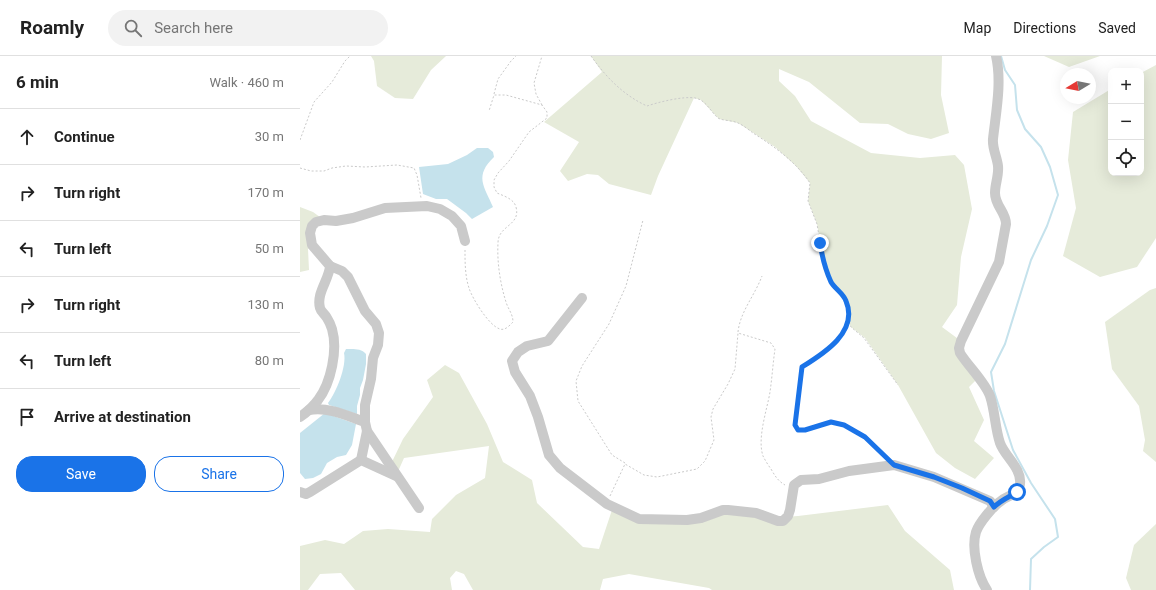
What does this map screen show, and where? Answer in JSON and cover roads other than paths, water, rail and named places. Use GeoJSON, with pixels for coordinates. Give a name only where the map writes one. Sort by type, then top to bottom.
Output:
{"type":"FeatureCollection","features":[{"type":"Feature","properties":{"kind":"street"},"geometry":{"type":"LineString","coordinates":[[987,590],[978,573],[975,541],[976,531],[994,507],[1002,500],[1017,492],[1020,484],[1019,474],[1000,445],[990,396],[985,386],[960,353],[959,348],[999,262],[1006,224],[1006,218],[998,206],[995,193],[998,174],[998,165],[993,141],[998,67],[996,56]]}},
{"type":"Feature","properties":{"kind":"street"},"geometry":{"type":"LineString","coordinates":[[300,492],[306,494],[310,492],[361,460],[366,427],[365,405],[371,379],[373,358],[378,345],[379,333],[376,324],[365,311],[348,277],[342,271],[330,266],[312,245],[310,234],[312,226],[316,222],[324,220],[336,221],[354,218],[385,208],[422,206],[440,209],[452,216],[461,226],[465,241]]}},
{"type":"Feature","properties":{"kind":"street"},"geometry":{"type":"LineString","coordinates":[[300,417],[318,400],[334,362],[332,329],[328,318],[320,308],[324,283],[330,271],[330,266]]}},
{"type":"Feature","properties":{"kind":"street"},"geometry":{"type":"LineString","coordinates":[[582,298],[548,341],[527,346],[518,352],[512,361],[515,372],[530,396],[549,455],[560,468],[607,504],[639,519],[686,520],[701,518],[723,510],[728,510],[756,513],[778,522],[783,521],[788,516],[794,485],[801,480],[819,479],[849,471],[894,465],[934,477],[962,488],[990,501],[994,507]]}},
{"type":"Feature","properties":{"kind":"street"},"geometry":{"type":"LineString","coordinates":[[309,410],[321,408],[329,410],[366,427],[396,476],[420,508]]}},
{"type":"Feature","properties":{"kind":"street"},"geometry":{"type":"LineString","coordinates":[[361,460],[396,476]]}},
{"type":"Feature","properties":{"kind":"water"},"geometry":{"type":"Polygon","coordinates":[[[477,148],[488,148],[493,152],[494,157],[484,170],[483,181],[484,187],[493,207],[472,219],[447,199],[436,199],[423,194],[419,167],[448,164],[467,155],[477,148]]]}},
{"type":"Feature","properties":{"kind":"water"},"geometry":{"type":"Polygon","coordinates":[[[346,349],[359,350],[366,354],[366,364],[360,388],[357,414],[329,405],[328,403],[340,379],[346,349]]]}},
{"type":"Feature","properties":{"kind":"water"},"geometry":{"type":"Polygon","coordinates":[[[325,413],[356,424],[352,445],[346,455],[337,457],[327,463],[321,474],[313,478],[305,479],[300,473],[300,433],[325,413]]]}},
{"type":"Feature","properties":{"kind":"waterway"},"geometry":{"type":"LineString","coordinates":[[1001,56],[1005,70],[1015,85],[1017,110],[1025,129],[1041,147],[1050,167],[1058,195],[1047,226],[1031,260],[1005,344],[991,372],[994,391],[1013,450],[1031,483],[1055,519],[1058,537],[1031,559],[1030,590]]}}]}
